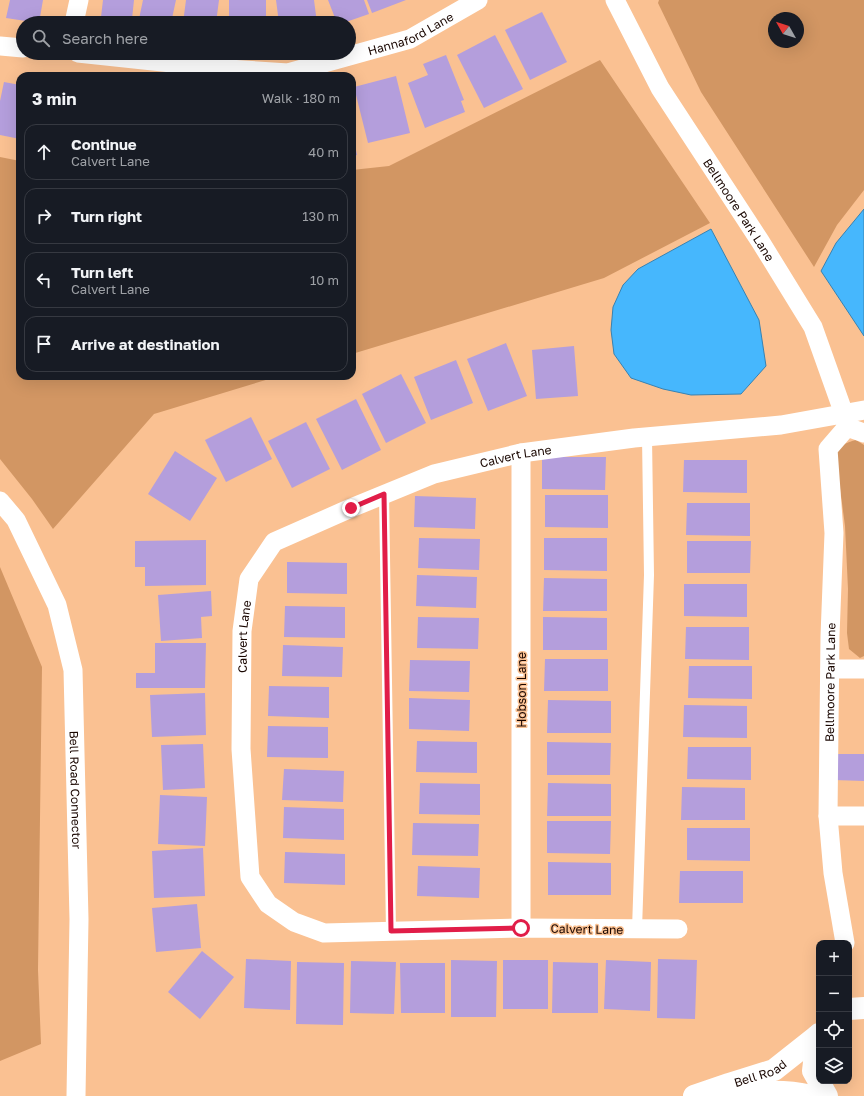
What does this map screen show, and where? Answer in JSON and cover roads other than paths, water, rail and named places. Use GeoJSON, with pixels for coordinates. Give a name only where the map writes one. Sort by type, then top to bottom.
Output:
{"type":"FeatureCollection","features":[{"type":"Feature","properties":{"kind":"street"},"geometry":{"type":"LineString","coordinates":[[76,16],[79,0]]}},
{"type":"Feature","properties":{"kind":"street","name":"Hannaford Lane"},"geometry":{"type":"LineString","coordinates":[[356,54],[410,39],[458,5],[478,0]]}},
{"type":"Feature","properties":{"kind":"street","name":"Bellmoore Park Lane"},"geometry":{"type":"LineString","coordinates":[[615,0],[660,88],[760,241],[813,327],[852,424],[828,449],[834,533],[828,816],[833,873],[844,940]]}},
{"type":"Feature","properties":{"kind":"street"},"geometry":{"type":"LineString","coordinates":[[0,46],[16,47]]}},
{"type":"Feature","properties":{"kind":"street","name":"Hannaford Lane"},"geometry":{"type":"LineString","coordinates":[[144,60],[273,72]]}},
{"type":"Feature","properties":{"kind":"street","name":"Hannaford Lane"},"geometry":{"type":"LineString","coordinates":[[292,72],[335,60]]}},
{"type":"Feature","properties":{"kind":"street","name":"Calvert Lane"},"geometry":{"type":"LineString","coordinates":[[678,929],[521,928],[324,934],[294,922],[268,904],[250,877],[241,749],[242,631],[249,579],[274,542],[434,474],[521,453],[647,437],[781,425],[852,424],[864,410]]}},
{"type":"Feature","properties":{"kind":"street","name":"Hobson Lane"},"geometry":{"type":"LineString","coordinates":[[521,453],[521,928]]}},
{"type":"Feature","properties":{"kind":"street","name":"Bell Road Connector"},"geometry":{"type":"LineString","coordinates":[[0,502],[16,520],[57,605],[73,670],[79,919],[76,1096]]}},
{"type":"Feature","properties":{"kind":"street"},"geometry":{"type":"LineString","coordinates":[[830,669],[864,669]]}},
{"type":"Feature","properties":{"kind":"street"},"geometry":{"type":"LineString","coordinates":[[828,816],[864,816]]}},
{"type":"Feature","properties":{"kind":"street"},"geometry":{"type":"LineString","coordinates":[[852,1009],[864,1008]]}},
{"type":"Feature","properties":{"kind":"street","name":"Bell Road"},"geometry":{"type":"LineString","coordinates":[[694,1096],[774,1070],[816,1037]]}},
{"type":"Feature","properties":{"kind":"street","name":"Bell Road"},"geometry":{"type":"LineString","coordinates":[[816,1047],[812,1071],[827,1096]]}},
{"type":"Feature","properties":{"kind":"street","name":"Bell Road"},"geometry":{"type":"LineString","coordinates":[[724,1096],[764,1091],[799,1093],[811,1096]]}},
{"type":"Feature","properties":{"kind":"lane"},"geometry":{"type":"LineString","coordinates":[[637,929],[649,575],[647,437]]}},
{"type":"Feature","properties":{"kind":"lane"},"geometry":{"type":"LineString","coordinates":[[384,494],[391,931]]}},
{"type":"Feature","properties":{"kind":"water"},"geometry":{"type":"Polygon","coordinates":[[[864,209],[864,336],[821,271],[836,243],[864,209]]]}},
{"type":"Feature","properties":{"kind":"water"},"geometry":{"type":"Polygon","coordinates":[[[711,229],[759,320],[766,366],[741,394],[691,395],[663,389],[631,378],[614,354],[611,330],[613,307],[623,285],[638,269],[711,229]]]}}]}
